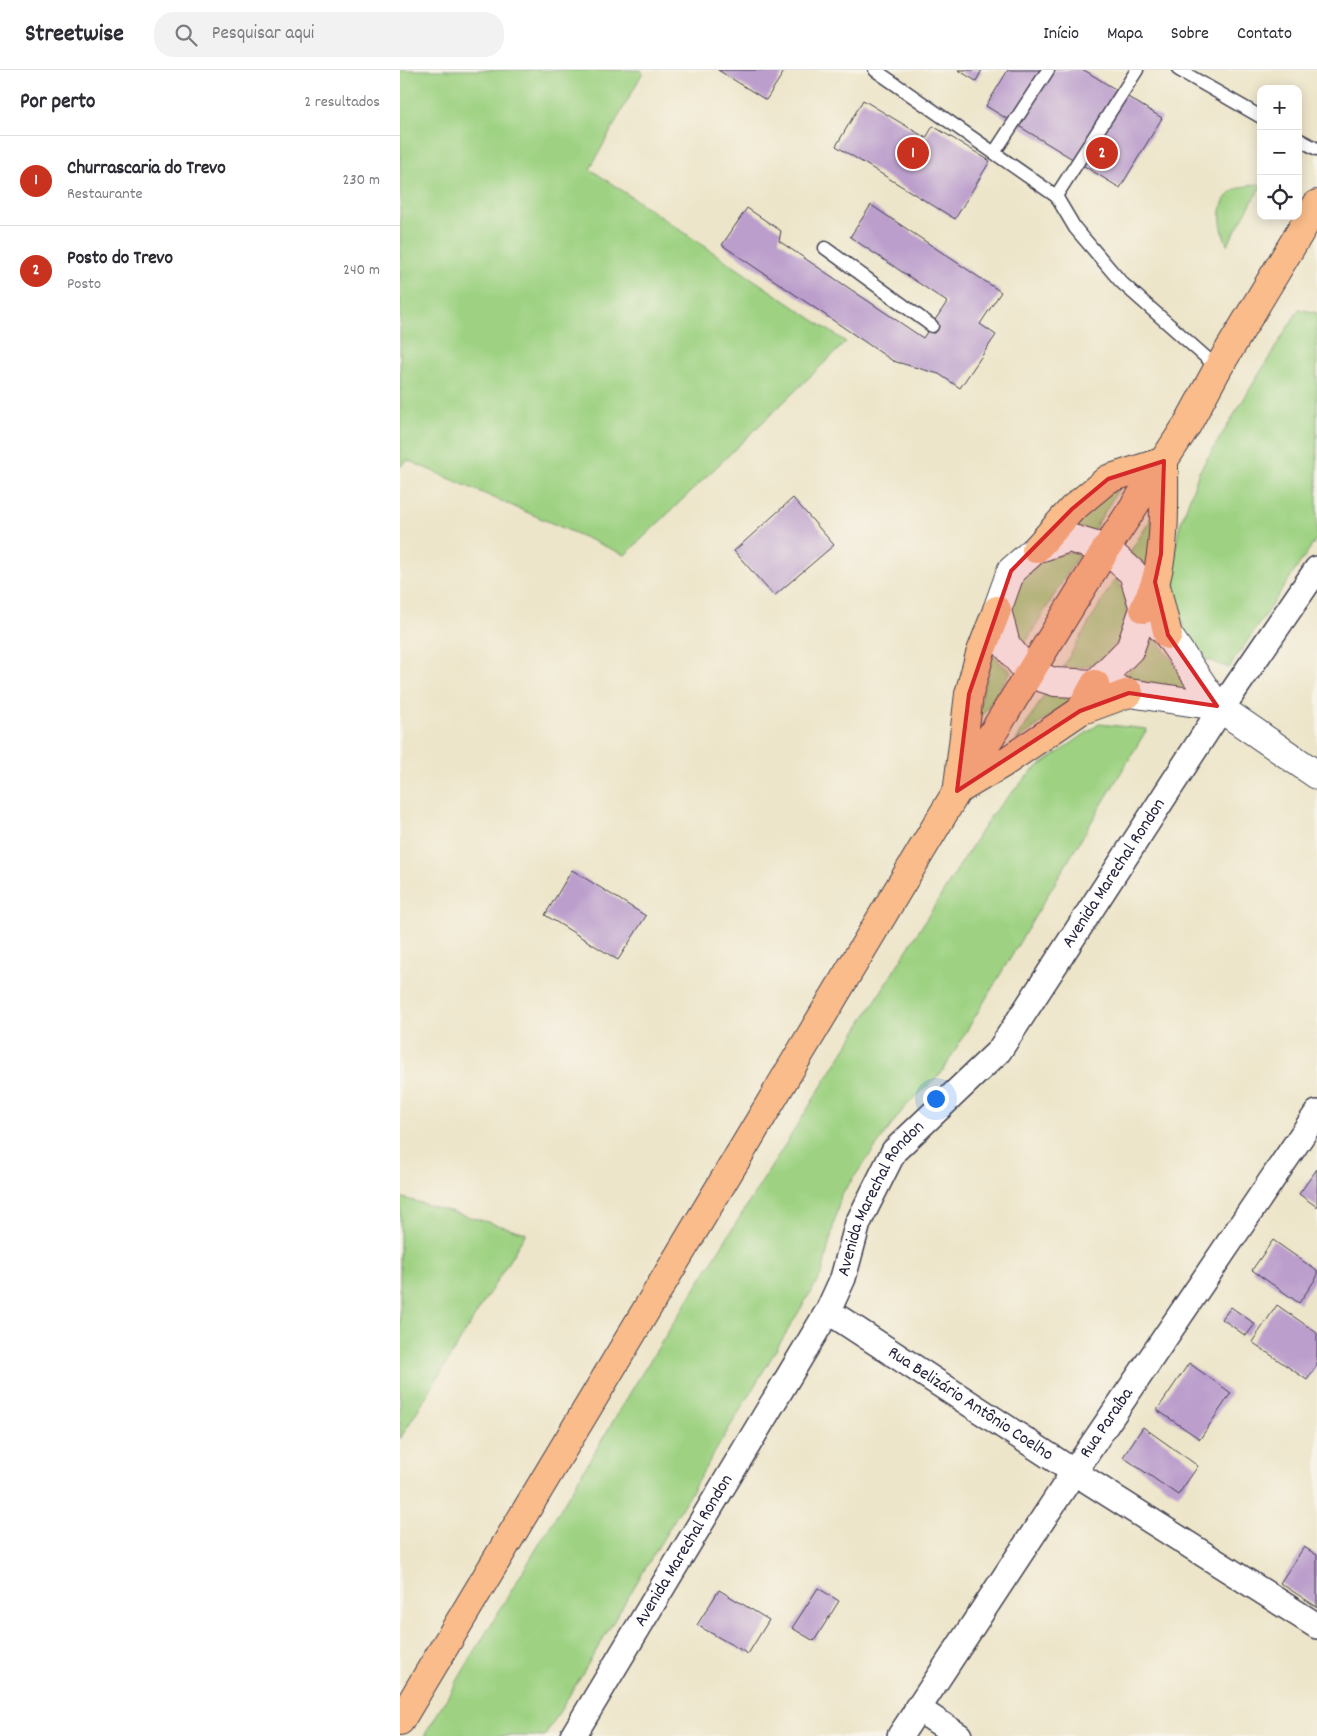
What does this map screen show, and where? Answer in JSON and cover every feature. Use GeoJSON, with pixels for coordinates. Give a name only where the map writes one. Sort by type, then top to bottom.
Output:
{"type":"FeatureCollection","features":[{"type":"Feature","properties":{"kind":"highway"},"geometry":{"type":"LineString","coordinates":[[400,1721],[957,792],[1106,549],[1203,398],[1218,368],[1317,204]]}},
{"type":"Feature","properties":{"kind":"highway"},"geometry":{"type":"LineString","coordinates":[[1036,549],[1072,509],[1108,479],[1164,461]]}},
{"type":"Feature","properties":{"kind":"highway"},"geometry":{"type":"LineString","coordinates":[[1144,609],[1155,582],[1161,554],[1164,461]]}},
{"type":"Feature","properties":{"kind":"highway"},"geometry":{"type":"LineString","coordinates":[[1155,582],[1168,635]]}},
{"type":"Feature","properties":{"kind":"highway"},"geometry":{"type":"LineString","coordinates":[[957,792],[961,746],[969,694],[980,654],[997,610]]}},
{"type":"Feature","properties":{"kind":"highway"},"geometry":{"type":"LineString","coordinates":[[1080,711],[1094,684]]}},
{"type":"Feature","properties":{"kind":"highway"},"geometry":{"type":"LineString","coordinates":[[957,792],[1080,711],[1129,693]]}},
{"type":"Feature","properties":{"kind":"street"},"geometry":{"type":"LineString","coordinates":[[1219,707],[1129,693],[1094,684],[1055,682],[1030,674],[1006,645],[997,610],[1011,571],[1036,549],[1069,538],[1106,549],[1133,573],[1144,609],[1168,635],[1219,707],[1317,775]]}},
{"type":"Feature","properties":{"kind":"street","name":"Avenida Marechal Rondon"},"geometry":{"type":"LineString","coordinates":[[573,1736],[828,1311],[844,1278],[858,1224],[894,1151],[999,1051],[1219,707],[1317,569]]}},
{"type":"Feature","properties":{"kind":"street"},"geometry":{"type":"LineString","coordinates":[[1094,684],[1130,649],[1144,609]]}},
{"type":"Feature","properties":{"kind":"street","name":"Rua Paraíba"},"geometry":{"type":"LineString","coordinates":[[900,1736],[1074,1472],[1317,1113]]}},
{"type":"Feature","properties":{"kind":"street","name":"Rua Belizário Antônio Coelho"},"geometry":{"type":"LineString","coordinates":[[828,1311],[1074,1472],[1317,1626]]}},
{"type":"Feature","properties":{"kind":"street"},"geometry":{"type":"LineString","coordinates":[[918,1708],[959,1736]]}},
{"type":"Feature","properties":{"kind":"lane"},"geometry":{"type":"LineString","coordinates":[[875,70],[1056,196],[1075,228],[1121,282],[1218,368]]}},
{"type":"Feature","properties":{"kind":"lane"},"geometry":{"type":"LineString","coordinates":[[994,153],[1048,70]]}},
{"type":"Feature","properties":{"kind":"lane"},"geometry":{"type":"LineString","coordinates":[[1056,196],[1137,70]]}},
{"type":"Feature","properties":{"kind":"lane"},"geometry":{"type":"LineString","coordinates":[[1179,70],[1257,115]]}},
{"type":"Feature","properties":{"kind":"lane"},"geometry":{"type":"LineString","coordinates":[[1302,140],[1317,149]]}},
{"type":"Feature","properties":{"kind":"lane"},"geometry":{"type":"LineString","coordinates":[[825,248],[932,326]]}},
{"type":"Feature","properties":{"kind":"highlighted area"},"geometry":{"type":"Polygon","coordinates":[[[1164,461],[1161,554],[1155,582],[1168,635],[1217,706],[1129,693],[1080,711],[957,791],[969,694],[1011,571],[1072,509],[1108,479],[1164,461]]]}},
{"type":"Feature","properties":{"kind":"green space"},"geometry":{"type":"Polygon","coordinates":[[[400,70],[641,70],[643,72],[590,169],[846,342],[625,555],[407,460],[400,467],[400,70]]]}},
{"type":"Feature","properties":{"kind":"green space"},"geometry":{"type":"Polygon","coordinates":[[[1257,185],[1257,193],[1227,245],[1221,221],[1223,202],[1236,189],[1257,185]]]}},
{"type":"Feature","properties":{"kind":"green space"},"geometry":{"type":"Polygon","coordinates":[[[1299,309],[1317,313],[1317,538],[1229,668],[1201,657],[1187,636],[1175,599],[1174,558],[1179,528],[1199,472],[1299,309]]]}},
{"type":"Feature","properties":{"kind":"green space"},"geometry":{"type":"Polygon","coordinates":[[[1123,482],[1093,531],[1070,525],[1123,482]]]}},
{"type":"Feature","properties":{"kind":"green space"},"geometry":{"type":"Polygon","coordinates":[[[1155,513],[1147,574],[1130,552],[1155,513]]]}},
{"type":"Feature","properties":{"kind":"green space"},"geometry":{"type":"Polygon","coordinates":[[[1069,552],[1079,554],[1024,645],[1018,638],[1009,614],[1011,600],[1025,574],[1047,558],[1069,552]]]}},
{"type":"Feature","properties":{"kind":"green space"},"geometry":{"type":"Polygon","coordinates":[[[1116,577],[1126,602],[1126,616],[1118,641],[1101,660],[1077,668],[1063,667],[1116,577]]]}},
{"type":"Feature","properties":{"kind":"green space"},"geometry":{"type":"Polygon","coordinates":[[[1151,632],[1198,696],[1118,681],[1139,659],[1146,647],[1151,632]]]}},
{"type":"Feature","properties":{"kind":"green space"},"geometry":{"type":"Polygon","coordinates":[[[992,653],[1001,664],[1011,671],[977,724],[983,690],[992,653]]]}},
{"type":"Feature","properties":{"kind":"green space"},"geometry":{"type":"Polygon","coordinates":[[[1045,694],[1075,698],[1016,741],[1045,694]]]}},
{"type":"Feature","properties":{"kind":"green space"},"geometry":{"type":"Polygon","coordinates":[[[1099,724],[1147,729],[942,1072],[904,1108],[841,1195],[822,1273],[545,1736],[424,1736],[636,1383],[992,814],[1032,771],[1099,724]]]}},
{"type":"Feature","properties":{"kind":"green space"},"geometry":{"type":"Polygon","coordinates":[[[400,1197],[526,1233],[400,1439],[400,1197]]]}},
{"type":"Feature","properties":{"kind":"building"},"geometry":{"type":"Polygon","coordinates":[[[718,70],[785,70],[766,100],[718,70]]]}},
{"type":"Feature","properties":{"kind":"building"},"geometry":{"type":"Polygon","coordinates":[[[958,70],[982,70],[976,81],[958,70]]]}},
{"type":"Feature","properties":{"kind":"building"},"geometry":{"type":"Polygon","coordinates":[[[1008,70],[1084,70],[1162,118],[1120,188],[986,106],[1008,70]]]}},
{"type":"Feature","properties":{"kind":"building"},"geometry":{"type":"Polygon","coordinates":[[[863,100],[926,138],[933,126],[990,161],[955,219],[836,146],[863,100]]]}},
{"type":"Feature","properties":{"kind":"building"},"geometry":{"type":"Polygon","coordinates":[[[871,205],[1001,292],[980,324],[996,335],[960,388],[939,374],[893,361],[722,245],[747,208],[781,231],[779,241],[923,338],[947,302],[850,237],[871,205]]]}},
{"type":"Feature","properties":{"kind":"building"},"geometry":{"type":"Polygon","coordinates":[[[793,498],[834,545],[774,596],[734,551],[793,498]]]}},
{"type":"Feature","properties":{"kind":"building"},"geometry":{"type":"Polygon","coordinates":[[[572,870],[646,916],[618,960],[545,915],[572,870]]]}},
{"type":"Feature","properties":{"kind":"building"},"geometry":{"type":"Polygon","coordinates":[[[1317,1169],[1317,1207],[1299,1194],[1317,1169]]]}},
{"type":"Feature","properties":{"kind":"building"},"geometry":{"type":"Polygon","coordinates":[[[1273,1240],[1317,1271],[1317,1277],[1299,1303],[1252,1270],[1273,1240]]]}},
{"type":"Feature","properties":{"kind":"building"},"geometry":{"type":"Polygon","coordinates":[[[1277,1305],[1317,1333],[1317,1365],[1307,1380],[1252,1342],[1277,1305]]]}},
{"type":"Feature","properties":{"kind":"building"},"geometry":{"type":"Polygon","coordinates":[[[1231,1307],[1255,1324],[1246,1336],[1222,1319],[1231,1307]]]}},
{"type":"Feature","properties":{"kind":"building"},"geometry":{"type":"Polygon","coordinates":[[[1189,1363],[1231,1393],[1200,1439],[1157,1410],[1189,1363]]]}},
{"type":"Feature","properties":{"kind":"building"},"geometry":{"type":"Polygon","coordinates":[[[1143,1427],[1198,1466],[1178,1495],[1123,1457],[1143,1427]]]}},
{"type":"Feature","properties":{"kind":"building"},"geometry":{"type":"Polygon","coordinates":[[[1304,1547],[1317,1555],[1317,1607],[1280,1583],[1304,1547]]]}},
{"type":"Feature","properties":{"kind":"building"},"geometry":{"type":"Polygon","coordinates":[[[818,1588],[839,1601],[814,1641],[792,1628],[818,1588]]]}},
{"type":"Feature","properties":{"kind":"building"},"geometry":{"type":"Polygon","coordinates":[[[719,1590],[769,1620],[748,1654],[697,1625],[719,1590]]]}},
{"type":"Feature","properties":{"kind":"place","name":"Churrascaria do Trevo"},"geometry":{"type":"Point","coordinates":[913,153]}},
{"type":"Feature","properties":{"kind":"place","name":"Posto do Trevo"},"geometry":{"type":"Point","coordinates":[1102,153]}}]}
